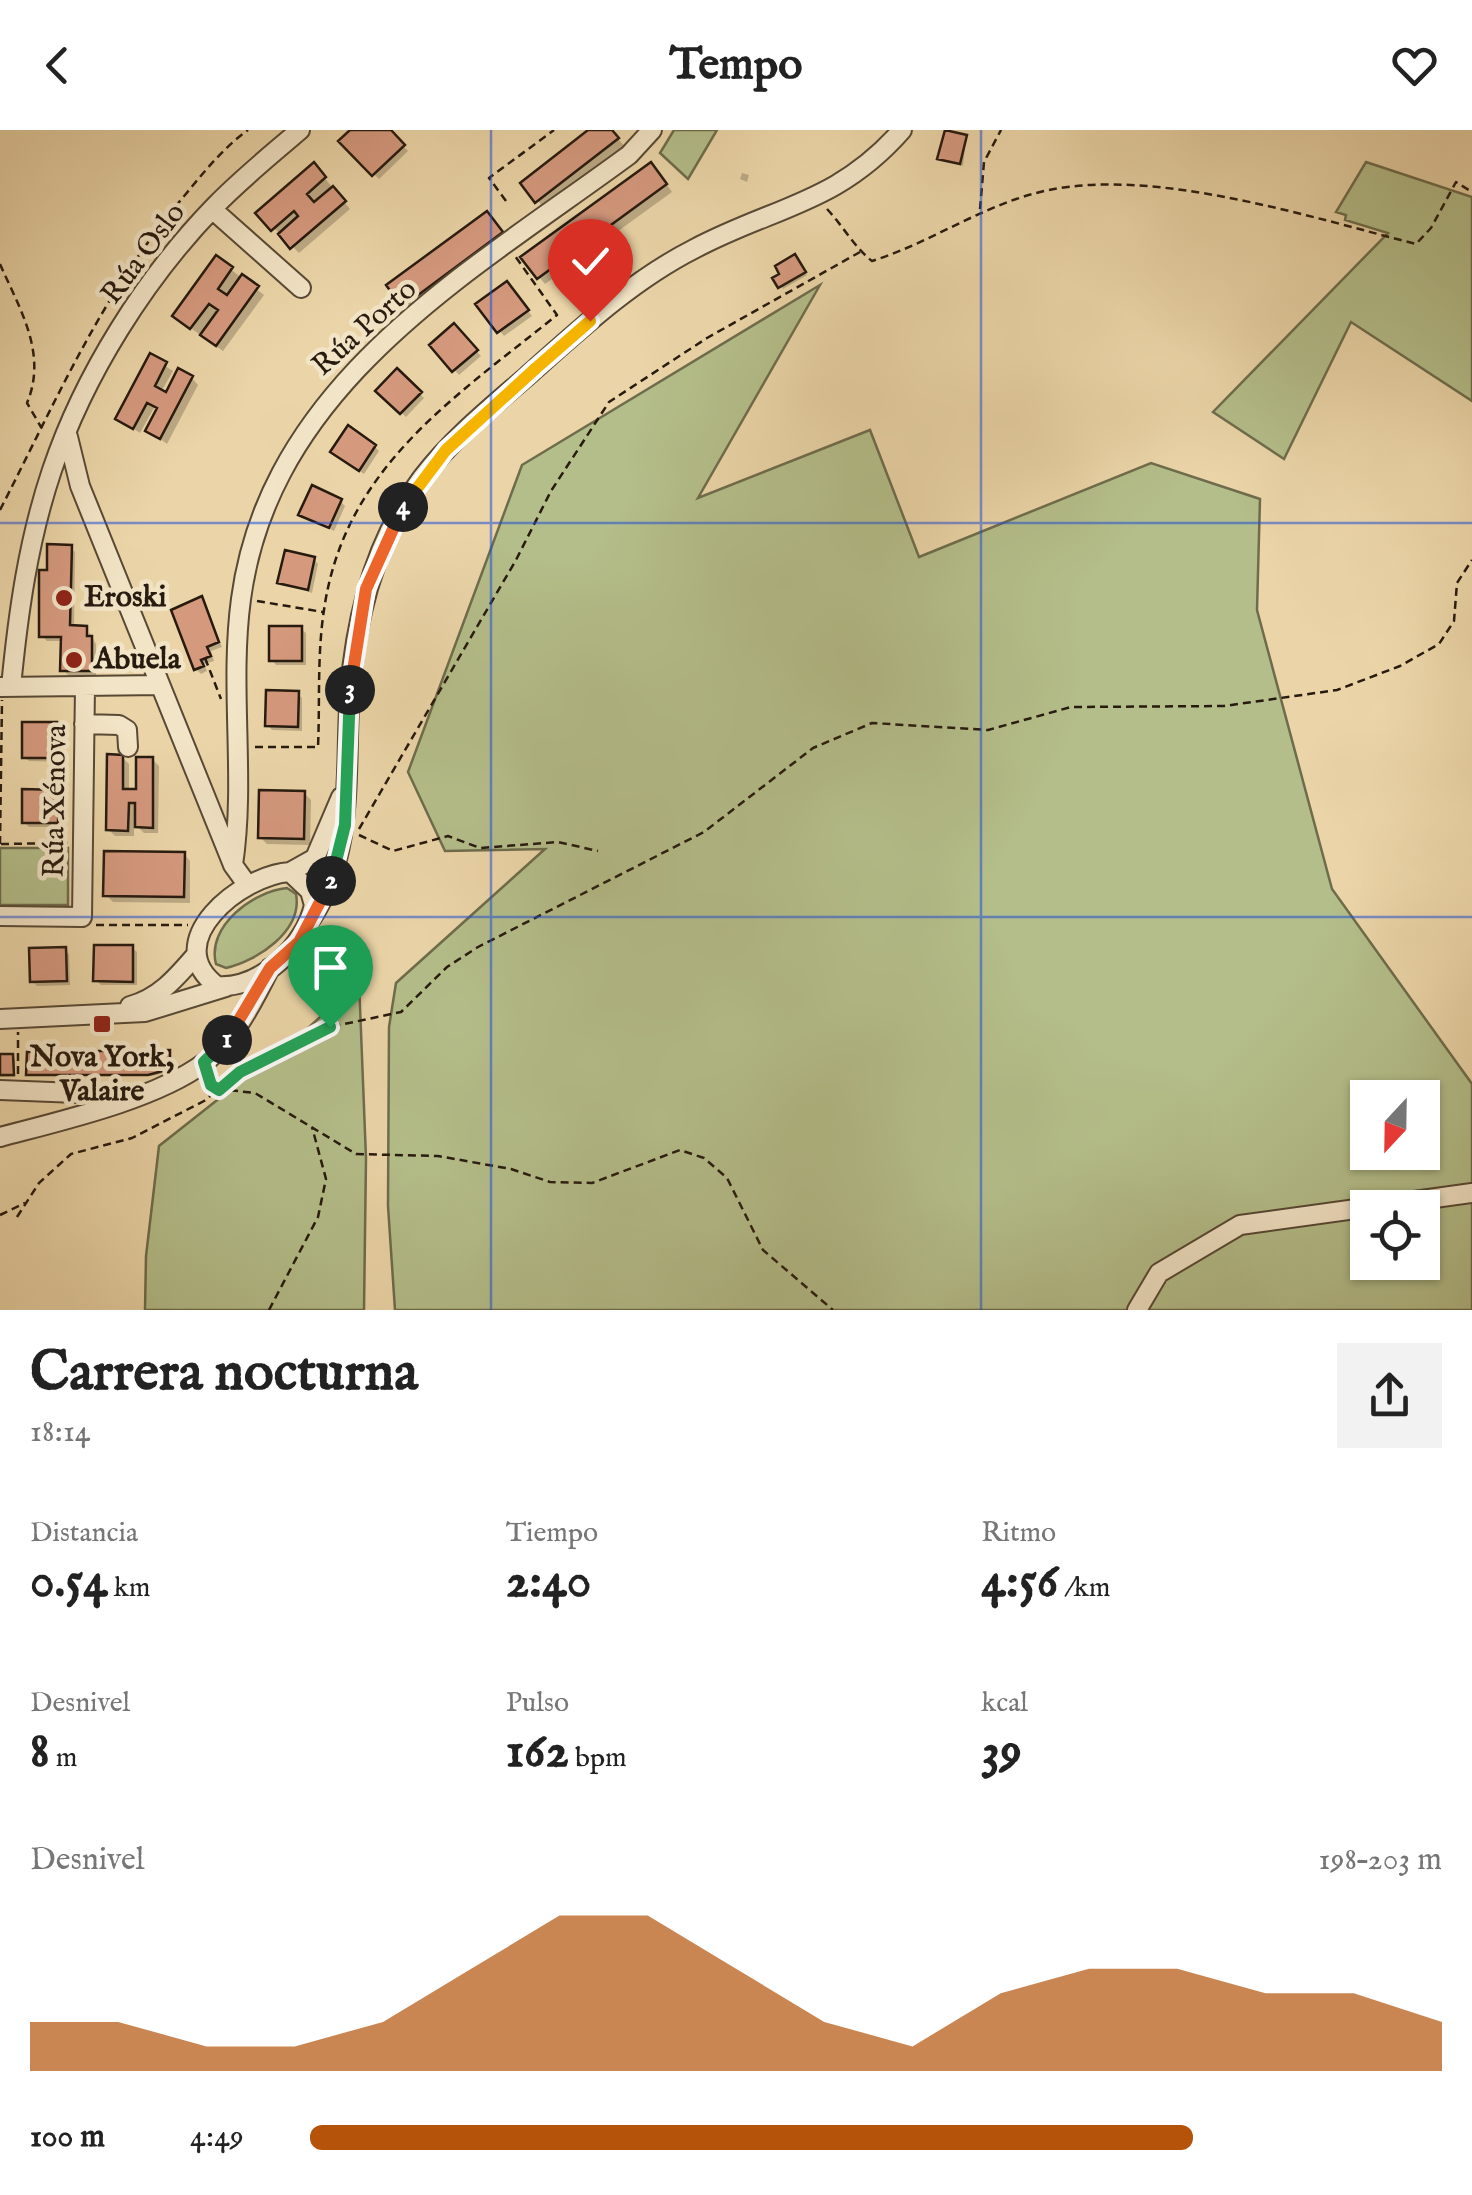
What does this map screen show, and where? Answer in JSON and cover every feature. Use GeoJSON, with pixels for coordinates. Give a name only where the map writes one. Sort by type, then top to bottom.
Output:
{"type":"FeatureCollection","features":[{"type":"Feature","properties":{"kind":"street","name":"Rúa Oslo"},"geometry":{"type":"LineString","coordinates":[[4,687],[22,585],[43,500],[86,394],[146,288],[212,209],[300,130]]}},
{"type":"Feature","properties":{"kind":"street","name":"Rúa Porto"},"geometry":{"type":"LineString","coordinates":[[233,865],[241,597],[274,486],[302,434],[343,379],[380,344],[629,155],[652,130]]}},
{"type":"Feature","properties":{"kind":"street"},"geometry":{"type":"LineString","coordinates":[[0,1020],[163,1008],[232,986],[270,968],[299,942],[326,897],[340,855],[350,691],[366,589],[400,512],[421,479],[472,424],[654,271],[712,240],[818,196],[862,170],[902,130]]}},
{"type":"Feature","properties":{"kind":"street"},"geometry":{"type":"LineString","coordinates":[[212,209],[300,288]]}},
{"type":"Feature","properties":{"kind":"street"},"geometry":{"type":"LineString","coordinates":[[68,437],[80,486],[204,793],[228,897]]}},
{"type":"Feature","properties":{"kind":"street"},"geometry":{"type":"LineString","coordinates":[[43,500],[56,478],[64,476],[80,486]]}},
{"type":"Feature","properties":{"kind":"street"},"geometry":{"type":"LineString","coordinates":[[4,687],[160,685]]}},
{"type":"Feature","properties":{"kind":"street","name":"Rúa Xénova"},"geometry":{"type":"LineString","coordinates":[[82,918],[85,686]]}},
{"type":"Feature","properties":{"kind":"street"},"geometry":{"type":"LineString","coordinates":[[84,724],[118,725],[126,730],[128,746]]}},
{"type":"Feature","properties":{"kind":"street"},"geometry":{"type":"LineString","coordinates":[[204,793],[225,792],[235,770]]}},
{"type":"Feature","properties":{"kind":"street","name":"Rúa Porto"},"geometry":{"type":"LineString","coordinates":[[216,832],[228,805],[235,770]]}},
{"type":"Feature","properties":{"kind":"street"},"geometry":{"type":"LineString","coordinates":[[95,1016],[144,1002],[175,981],[195,956],[204,928],[228,897],[246,883],[290,872],[315,858],[335,816],[346,778]]}},
{"type":"Feature","properties":{"kind":"street"},"geometry":{"type":"LineString","coordinates":[[216,832],[246,883]]}},
{"type":"Feature","properties":{"kind":"street"},"geometry":{"type":"LineString","coordinates":[[290,872],[310,891],[314,906],[311,920]]}},
{"type":"Feature","properties":{"kind":"street"},"geometry":{"type":"LineString","coordinates":[[0,916],[82,918]]}},
{"type":"Feature","properties":{"kind":"street"},"geometry":{"type":"LineString","coordinates":[[195,956],[208,979],[232,986],[246,999],[244,1015]]}},
{"type":"Feature","properties":{"kind":"street"},"geometry":{"type":"LineString","coordinates":[[0,1136],[84,1114],[170,1082],[204,1062],[244,1015],[270,968]]}},
{"type":"Feature","properties":{"kind":"street"},"geometry":{"type":"LineString","coordinates":[[9,1090],[132,1095]]}},
{"type":"Feature","properties":{"kind":"street"},"geometry":{"type":"LineString","coordinates":[[1138,1310],[1159,1272],[1240,1225],[1472,1193]]}},
{"type":"Feature","properties":{"kind":"path"},"geometry":{"type":"LineString","coordinates":[[0,510],[115,286],[190,188],[230,143],[248,130]]}},
{"type":"Feature","properties":{"kind":"path"},"geometry":{"type":"LineString","coordinates":[[506,201],[488,178],[554,130]]}},
{"type":"Feature","properties":{"kind":"path"},"geometry":{"type":"LineString","coordinates":[[980,212],[984,162],[1001,130]]}},
{"type":"Feature","properties":{"kind":"path"},"geometry":{"type":"LineString","coordinates":[[818,196],[854,236],[860,252],[872,260],[896,254],[980,212],[1052,189],[1185,190],[1330,219],[1416,244],[1431,228],[1456,182],[1472,192]]}},
{"type":"Feature","properties":{"kind":"path"},"geometry":{"type":"LineString","coordinates":[[598,851],[558,842],[480,848],[448,836],[392,851],[356,833],[516,560],[551,490],[609,402],[707,338],[860,252]]}},
{"type":"Feature","properties":{"kind":"path"},"geometry":{"type":"LineString","coordinates":[[0,264],[26,322],[37,368],[28,403],[41,428]]}},
{"type":"Feature","properties":{"kind":"path"},"geometry":{"type":"LineString","coordinates":[[17,1217],[38,1182],[71,1154],[132,1138],[219,1090],[240,1072],[330,1027],[401,1012],[448,967],[478,947],[704,832],[828,742],[872,723],[988,730],[1070,707],[1224,706],[1337,690],[1400,666],[1440,644],[1454,621],[1456,583],[1472,560]]}},
{"type":"Feature","properties":{"kind":"path"},"geometry":{"type":"LineString","coordinates":[[241,597],[324,612]]}},
{"type":"Feature","properties":{"kind":"path"},"geometry":{"type":"LineString","coordinates":[[206,658],[224,708]]}},
{"type":"Feature","properties":{"kind":"path"},"geometry":{"type":"LineString","coordinates":[[4,687],[0,844],[83,843]]}},
{"type":"Feature","properties":{"kind":"path"},"geometry":{"type":"LineString","coordinates":[[82,918],[94,925],[194,925]]}},
{"type":"Feature","properties":{"kind":"path"},"geometry":{"type":"LineString","coordinates":[[9,1090],[18,1030],[24,1030],[24,1019]]}},
{"type":"Feature","properties":{"kind":"path"},"geometry":{"type":"LineString","coordinates":[[204,1062],[211,1085],[219,1090],[255,1093],[356,1154],[438,1156],[511,1168],[550,1182],[606,1180],[680,1150],[704,1158],[726,1178],[763,1250],[833,1310]]}},
{"type":"Feature","properties":{"kind":"path"},"geometry":{"type":"LineString","coordinates":[[269,1310],[318,1217],[326,1179],[312,1126]]}},
{"type":"Feature","properties":{"kind":"path"},"geometry":{"type":"LineString","coordinates":[[0,1215],[26,1203]]}},
{"type":"Feature","properties":{"kind":"green space"},"geometry":{"type":"Polygon","coordinates":[[[674,130],[717,130],[688,179],[660,153],[674,130]]]}},
{"type":"Feature","properties":{"kind":"green space"},"geometry":{"type":"Polygon","coordinates":[[[1366,162],[1472,197],[1472,401],[1351,322],[1284,459],[1213,412],[1388,233],[1345,220],[1346,215],[1336,212],[1366,162]]]}},
{"type":"Feature","properties":{"kind":"green space"},"geometry":{"type":"Polygon","coordinates":[[[820,285],[698,498],[870,430],[919,557],[1151,463],[1260,499],[1257,610],[1332,889],[1472,1084],[1472,1310],[395,1310],[388,1206],[389,1027],[396,983],[545,849],[445,851],[408,772],[522,465],[820,285]]]}},
{"type":"Feature","properties":{"kind":"green space"},"geometry":{"type":"Polygon","coordinates":[[[0,848],[68,848],[68,905],[0,905],[0,848]]]}},
{"type":"Feature","properties":{"kind":"green space"},"geometry":{"type":"Polygon","coordinates":[[[287,888],[296,894],[296,908],[285,932],[251,959],[226,968],[216,964],[218,937],[235,913],[261,896],[287,888]]]}},
{"type":"Feature","properties":{"kind":"green space"},"geometry":{"type":"Polygon","coordinates":[[[359,981],[366,1158],[364,1310],[145,1310],[146,1256],[159,1146],[306,1030],[359,981]]]}},
{"type":"Feature","properties":{"kind":"building"},"geometry":{"type":"Polygon","coordinates":[[[350,130],[391,130],[405,145],[372,176],[338,141],[350,130]]]}},
{"type":"Feature","properties":{"kind":"building"},"geometry":{"type":"Polygon","coordinates":[[[588,130],[612,130],[619,138],[535,203],[520,183],[588,130]]]}},
{"type":"Feature","properties":{"kind":"building"},"geometry":{"type":"Polygon","coordinates":[[[945,130],[967,135],[960,164],[937,159],[945,130]]]}},
{"type":"Feature","properties":{"kind":"building"},"geometry":{"type":"Polygon","coordinates":[[[314,162],[326,177],[307,194],[314,202],[333,186],[346,201],[290,249],[278,234],[298,216],[294,211],[271,231],[255,213],[314,162]]]}},
{"type":"Feature","properties":{"kind":"building"},"geometry":{"type":"Polygon","coordinates":[[[651,162],[667,184],[537,279],[520,257],[651,162]]]}},
{"type":"Feature","properties":{"kind":"building"},"geometry":{"type":"Polygon","coordinates":[[[487,211],[503,232],[402,307],[386,285],[487,211]]]}},
{"type":"Feature","properties":{"kind":"building"},"geometry":{"type":"Polygon","coordinates":[[[795,254],[806,272],[778,288],[772,278],[779,274],[775,266],[795,254]]]}},
{"type":"Feature","properties":{"kind":"building"},"geometry":{"type":"Polygon","coordinates":[[[216,255],[233,267],[218,289],[227,295],[242,274],[259,286],[216,346],[200,335],[218,310],[209,304],[190,329],[172,316],[216,255]]]}},
{"type":"Feature","properties":{"kind":"building"},"geometry":{"type":"Polygon","coordinates":[[[507,281],[529,310],[497,333],[475,304],[507,281]]]}},
{"type":"Feature","properties":{"kind":"building"},"geometry":{"type":"Polygon","coordinates":[[[454,323],[478,350],[452,372],[429,345],[454,323]]]}},
{"type":"Feature","properties":{"kind":"building"},"geometry":{"type":"Polygon","coordinates":[[[150,353],[167,362],[155,386],[166,392],[178,368],[193,376],[160,439],[145,431],[157,408],[147,403],[133,429],[115,419],[150,353]]]}},
{"type":"Feature","properties":{"kind":"building"},"geometry":{"type":"Polygon","coordinates":[[[397,368],[422,392],[400,414],[375,391],[397,368]]]}},
{"type":"Feature","properties":{"kind":"building"},"geometry":{"type":"Polygon","coordinates":[[[348,425],[376,445],[359,471],[330,452],[348,425]]]}},
{"type":"Feature","properties":{"kind":"building"},"geometry":{"type":"Polygon","coordinates":[[[312,485],[342,499],[329,528],[298,515],[312,485]]]}},
{"type":"Feature","properties":{"kind":"building"},"geometry":{"type":"Polygon","coordinates":[[[47,544],[72,545],[70,625],[87,626],[87,636],[92,636],[92,671],[60,671],[61,637],[39,637],[39,570],[47,570],[47,544]]]}},
{"type":"Feature","properties":{"kind":"building"},"geometry":{"type":"Polygon","coordinates":[[[285,550],[315,557],[308,590],[277,583],[285,550]]]}},
{"type":"Feature","properties":{"kind":"building"},"geometry":{"type":"Polygon","coordinates":[[[202,596],[219,642],[207,647],[211,656],[201,660],[204,666],[194,670],[171,610],[202,596]]]}},
{"type":"Feature","properties":{"kind":"building"},"geometry":{"type":"Polygon","coordinates":[[[269,626],[302,626],[302,661],[269,661],[269,626]]]}},
{"type":"Feature","properties":{"kind":"building"},"geometry":{"type":"Polygon","coordinates":[[[266,690],[299,691],[298,727],[265,726],[266,690]]]}},
{"type":"Feature","properties":{"kind":"building"},"geometry":{"type":"Polygon","coordinates":[[[22,722],[57,722],[57,758],[22,758],[22,722]]]}},
{"type":"Feature","properties":{"kind":"building"},"geometry":{"type":"Polygon","coordinates":[[[107,754],[123,755],[123,789],[136,789],[136,757],[153,757],[153,828],[135,827],[135,803],[129,803],[128,831],[106,830],[107,754]]]}},
{"type":"Feature","properties":{"kind":"building"},"geometry":{"type":"Polygon","coordinates":[[[22,789],[59,790],[58,823],[22,823],[22,789]]]}},
{"type":"Feature","properties":{"kind":"building"},"geometry":{"type":"Polygon","coordinates":[[[259,790],[305,791],[304,839],[258,838],[259,790]]]}},
{"type":"Feature","properties":{"kind":"building"},"geometry":{"type":"Polygon","coordinates":[[[104,851],[185,852],[184,897],[103,896],[104,851]]]}},
{"type":"Feature","properties":{"kind":"building"},"geometry":{"type":"Polygon","coordinates":[[[94,945],[133,945],[133,982],[93,981],[94,945]]]}},
{"type":"Feature","properties":{"kind":"building"},"geometry":{"type":"Polygon","coordinates":[[[66,947],[67,981],[30,982],[29,948],[66,947]]]}},
{"type":"Feature","properties":{"kind":"building"},"geometry":{"type":"Polygon","coordinates":[[[170,1050],[170,1069],[148,1075],[26,1075],[27,1052],[170,1050]]]}},
{"type":"Feature","properties":{"kind":"building"},"geometry":{"type":"Polygon","coordinates":[[[0,1054],[13,1054],[14,1075],[0,1075],[0,1054]]]}},
{"type":"Feature","properties":{"kind":"place","name":"Eroski"},"geometry":{"type":"Point","coordinates":[64,598]}},
{"type":"Feature","properties":{"kind":"place","name":"Abuela"},"geometry":{"type":"Point","coordinates":[74,660]}},
{"type":"Feature","properties":{"kind":"place","name":"Nova York, Valaire"},"geometry":{"type":"Point","coordinates":[102,1024]}},
{"type":"Feature","properties":{"kind":"route"},"geometry":{"type":"LineString","coordinates":[[330,1027],[240,1072],[219,1090],[211,1085],[204,1062],[244,1015],[270,968],[299,942],[326,897],[340,855],[357,628],[366,589],[382,548],[421,479],[446,450],[590,321]]}}]}
